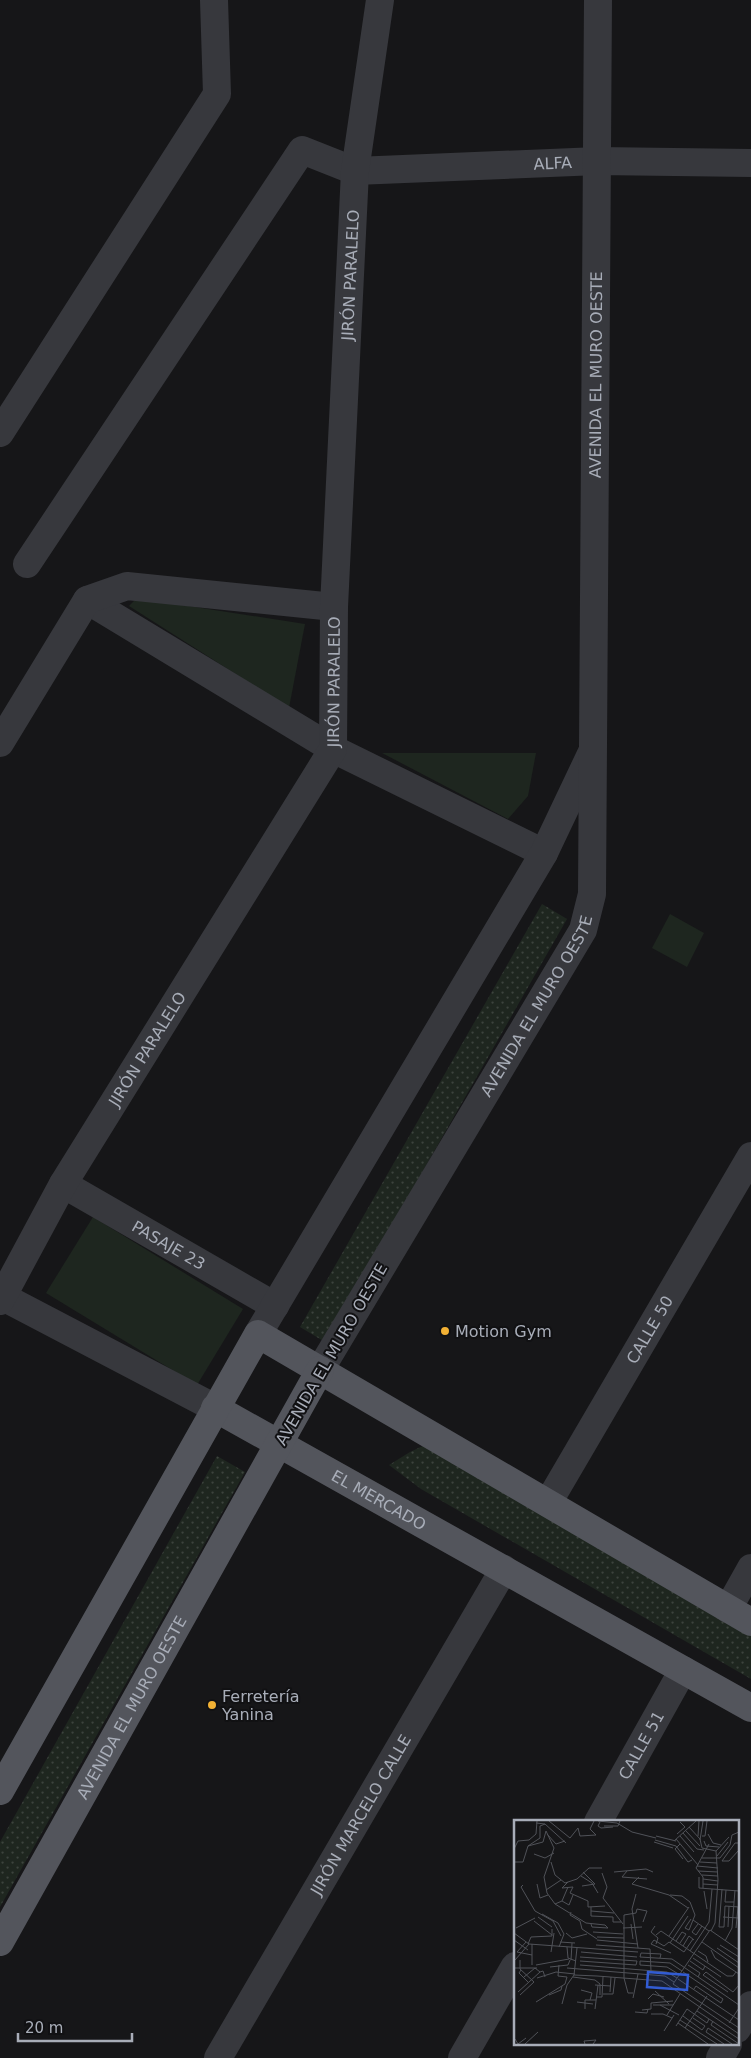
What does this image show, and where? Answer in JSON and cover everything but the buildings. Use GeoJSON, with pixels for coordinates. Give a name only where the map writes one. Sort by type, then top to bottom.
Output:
{"type":"FeatureCollection","features":[{"type":"Feature","properties":{"kind":"main road"},"geometry":{"type":"LineString","coordinates":[[258,1334],[740,1615]]}},
{"type":"Feature","properties":{"kind":"main road","name":"AVENIDA EL MURO OESTE"},"geometry":{"type":"LineString","coordinates":[[0,1791],[258,1334]]}},
{"type":"Feature","properties":{"kind":"main road","name":"AVENIDA EL MURO OESTE"},"geometry":{"type":"LineString","coordinates":[[0,1942],[320,1370]]}},
{"type":"Feature","properties":{"kind":"main road","name":"EL MERCADO"},"geometry":{"type":"LineString","coordinates":[[215,1408],[751,1708]]}},
{"type":"Feature","properties":{"kind":"street"},"geometry":{"type":"LineString","coordinates":[[0,433],[218,94],[214,0]]}},
{"type":"Feature","properties":{"kind":"street","name":"JIRÓN PARALELO"},"geometry":{"type":"LineString","coordinates":[[1,1299],[63,1184],[333,749],[334,607],[355,171],[380,0]]}},
{"type":"Feature","properties":{"kind":"street","name":"AVENIDA EL MURO OESTE"},"geometry":{"type":"LineString","coordinates":[[320,1370],[584,930],[592,894],[594,848],[592,751],[598,0]]}},
{"type":"Feature","properties":{"kind":"street"},"geometry":{"type":"LineString","coordinates":[[27,564],[302,150],[355,171]]}},
{"type":"Feature","properties":{"kind":"street","name":"ALFA"},"geometry":{"type":"LineString","coordinates":[[355,171],[598,161],[751,163]]}},
{"type":"Feature","properties":{"kind":"street"},"geometry":{"type":"LineString","coordinates":[[0,744],[87,600],[127,586],[334,607]]}},
{"type":"Feature","properties":{"kind":"street"},"geometry":{"type":"LineString","coordinates":[[87,600],[333,749],[544,852]]}},
{"type":"Feature","properties":{"kind":"street","name":"AVENIDA EL MURO OESTE"},"geometry":{"type":"LineString","coordinates":[[258,1334],[544,852],[592,751]]}},
{"type":"Feature","properties":{"kind":"street","name":"CALLE 50"},"geometry":{"type":"LineString","coordinates":[[548,1503],[751,1156]]}},
{"type":"Feature","properties":{"kind":"street","name":"PASAJE 23"},"geometry":{"type":"LineString","coordinates":[[63,1184],[275,1306]]}},
{"type":"Feature","properties":{"kind":"street","name":"EL MERCADO"},"geometry":{"type":"LineString","coordinates":[[1,1299],[215,1408]]}},
{"type":"Feature","properties":{"kind":"street"},"geometry":{"type":"LineString","coordinates":[[740,1615],[751,1568]]}},
{"type":"Feature","properties":{"kind":"street","name":"JIRÓN MARCELO CALLE"},"geometry":{"type":"LineString","coordinates":[[218,2058],[504,1569]]}},
{"type":"Feature","properties":{"kind":"street","name":"CALLE 51"},"geometry":{"type":"LineString","coordinates":[[599,1820],[683,1670]]}},
{"type":"Feature","properties":{"kind":"street"},"geometry":{"type":"LineString","coordinates":[[462,2058],[514,1968]]}},
{"type":"Feature","properties":{"kind":"street"},"geometry":{"type":"LineString","coordinates":[[738,2026],[751,2005]]}},
{"type":"Feature","properties":{"kind":"street"},"geometry":{"type":"LineString","coordinates":[[720,2058],[727,2046]]}},
{"type":"Feature","properties":{"kind":"shaded area"},"geometry":{"type":"Polygon","coordinates":[[[137,598],[305,624],[289,708],[129,606],[137,598]]]}},
{"type":"Feature","properties":{"kind":"shaded area"},"geometry":{"type":"Polygon","coordinates":[[[382,753],[536,753],[528,796],[508,819],[382,753]]]}},
{"type":"Feature","properties":{"kind":"shaded area"},"geometry":{"type":"Polygon","coordinates":[[[542,904],[567,919],[325,1342],[300,1327],[542,904]]]}},
{"type":"Feature","properties":{"kind":"shaded area"},"geometry":{"type":"Polygon","coordinates":[[[670,914],[704,933],[687,967],[652,948],[670,914]]]}},
{"type":"Feature","properties":{"kind":"shaded area"},"geometry":{"type":"Polygon","coordinates":[[[93,1217],[243,1309],[197,1385],[46,1293],[93,1217]]]}},
{"type":"Feature","properties":{"kind":"shaded area"},"geometry":{"type":"Polygon","coordinates":[[[427,1444],[751,1636],[751,1679],[421,1489],[389,1465],[427,1444]]]}},
{"type":"Feature","properties":{"kind":"shaded area"},"geometry":{"type":"Polygon","coordinates":[[[217,1456],[245,1472],[0,1907],[0,1842],[217,1456]]]}},
{"type":"Feature","properties":{"kind":"place","name":"Motion Gym"},"geometry":{"type":"Point","coordinates":[445,1331]}},
{"type":"Feature","properties":{"kind":"place","name":"Ferretería Yanina"},"geometry":{"type":"Point","coordinates":[212,1705]}}]}
